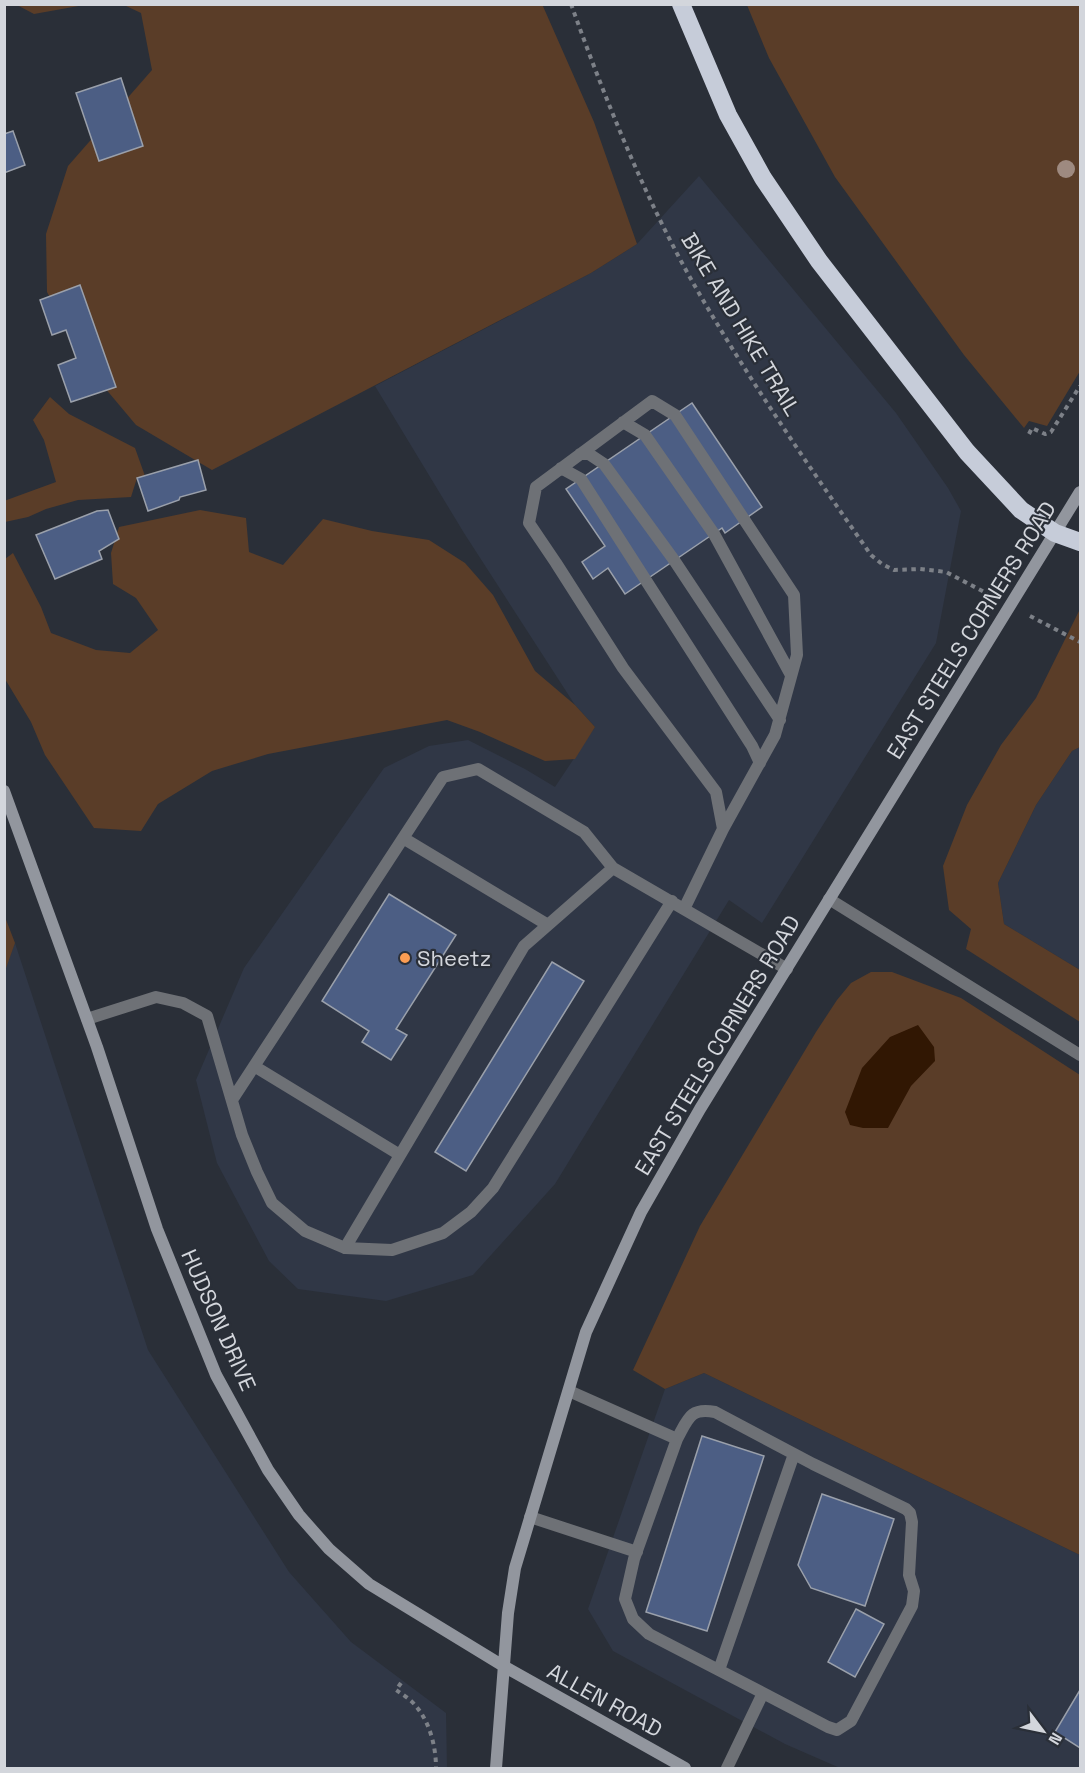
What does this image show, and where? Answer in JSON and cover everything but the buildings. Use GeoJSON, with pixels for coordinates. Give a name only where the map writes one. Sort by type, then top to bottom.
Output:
{"type":"FeatureCollection","features":[{"type":"Feature","properties":{"kind":"highway"},"geometry":{"type":"LineString","coordinates":[[681,4],[728,116],[763,178],[819,261],[967,452],[1022,510],[1055,533],[1080,542]]}},
{"type":"Feature","properties":{"kind":"main road","name":"EAST STEELS CORNERS ROAD"},"geometry":{"type":"LineString","coordinates":[[505,1667],[508,1613],[515,1568],[530,1517],[586,1332],[641,1212],[700,1110],[1080,492]]}},
{"type":"Feature","properties":{"kind":"main road","name":"HUDSON DRIVE"},"geometry":{"type":"LineString","coordinates":[[4,791],[87,1019],[161,1239],[216,1375],[268,1470],[299,1515],[329,1549],[369,1584],[505,1667]]}},
{"type":"Feature","properties":{"kind":"main road"},"geometry":{"type":"LineString","coordinates":[[496,1768],[505,1667]]}},
{"type":"Feature","properties":{"kind":"main road","name":"ALLEN ROAD"},"geometry":{"type":"LineString","coordinates":[[505,1667],[685,1768]]}},
{"type":"Feature","properties":{"kind":"street"},"geometry":{"type":"LineString","coordinates":[[684,909],[723,829],[775,735],[797,655],[794,595],[675,415],[652,401],[536,487],[529,523],[623,668],[716,792],[723,829]]}},
{"type":"Feature","properties":{"kind":"street"},"geometry":{"type":"LineString","coordinates":[[623,422],[645,435],[714,534],[791,675]]}},
{"type":"Feature","properties":{"kind":"street"},"geometry":{"type":"LineString","coordinates":[[580,454],[589,454],[604,464],[674,560],[780,720]]}},
{"type":"Feature","properties":{"kind":"street"},"geometry":{"type":"LineString","coordinates":[[561,468],[581,479],[752,746],[760,763]]}},
{"type":"Feature","properties":{"kind":"street"},"geometry":{"type":"LineString","coordinates":[[232,1100],[443,777],[478,769],[584,832],[613,868],[787,969]]}},
{"type":"Feature","properties":{"kind":"street"},"geometry":{"type":"LineString","coordinates":[[403,838],[548,925]]}},
{"type":"Feature","properties":{"kind":"street"},"geometry":{"type":"LineString","coordinates":[[345,1248],[524,946],[613,868]]}},
{"type":"Feature","properties":{"kind":"street"},"geometry":{"type":"LineString","coordinates":[[829,899],[1080,1055]]}},
{"type":"Feature","properties":{"kind":"street"},"geometry":{"type":"LineString","coordinates":[[87,1019],[156,997],[183,1003],[207,1016],[242,1136],[272,1203],[305,1231],[345,1248],[392,1250],[443,1233],[471,1212],[493,1188],[672,902]]}},
{"type":"Feature","properties":{"kind":"street"},"geometry":{"type":"LineString","coordinates":[[254,1066],[400,1155]]}},
{"type":"Feature","properties":{"kind":"street"},"geometry":{"type":"LineString","coordinates":[[569,1391],[677,1439]]}},
{"type":"Feature","properties":{"kind":"street"},"geometry":{"type":"LineString","coordinates":[[701,1410],[715,1412],[910,1513],[912,1522],[909,1575],[914,1591],[912,1606],[851,1720],[837,1730],[649,1634],[633,1619],[625,1599],[628,1580],[677,1439],[690,1415],[701,1410]]}},
{"type":"Feature","properties":{"kind":"street"},"geometry":{"type":"LineString","coordinates":[[718,1671],[794,1454]]}},
{"type":"Feature","properties":{"kind":"street"},"geometry":{"type":"LineString","coordinates":[[530,1517],[637,1552]]}},
{"type":"Feature","properties":{"kind":"street"},"geometry":{"type":"LineString","coordinates":[[727,1768],[763,1693]]}},
{"type":"Feature","properties":{"kind":"path","name":"BIKE AND HIKE TRAIL"},"geometry":{"type":"LineString","coordinates":[[571,4],[592,62],[624,138],[673,245],[696,288],[772,410],[833,501],[871,555],[882,564],[894,570],[920,568],[946,572],[963,579]]}},
{"type":"Feature","properties":{"kind":"path"},"geometry":{"type":"LineString","coordinates":[[1029,434],[1032,428],[1045,434],[1051,432],[1080,386]]}},
{"type":"Feature","properties":{"kind":"path"},"geometry":{"type":"LineString","coordinates":[[1061,633],[1080,642]]}},
{"type":"Feature","properties":{"kind":"path"},"geometry":{"type":"LineString","coordinates":[[401,1683],[396,1690],[416,1705],[429,1728],[436,1754],[436,1768]]}},
{"type":"Feature","properties":{"kind":"shaded area"},"geometry":{"type":"Polygon","coordinates":[[[542,4],[594,122],[637,244],[591,273],[212,470],[136,425],[89,369],[47,292],[46,234],[68,166],[152,70],[141,13],[124,5],[542,4]]]}},
{"type":"Feature","properties":{"kind":"shaded area"},"geometry":{"type":"Polygon","coordinates":[[[17,5],[84,5],[34,14],[17,5]]]}},
{"type":"Feature","properties":{"kind":"shaded area"},"geometry":{"type":"Polygon","coordinates":[[[747,5],[1080,5],[1080,371],[1047,426],[1029,421],[1024,428],[964,355],[835,177],[769,58],[747,5]]]}},
{"type":"Feature","properties":{"kind":"shaded area"},"geometry":{"type":"Polygon","coordinates":[[[699,176],[896,413],[948,488],[961,511],[936,643],[762,923],[729,900],[555,1184],[473,1275],[386,1301],[298,1289],[269,1261],[217,1163],[196,1080],[244,968],[384,768],[429,746],[468,740],[555,787],[595,727],[575,705],[464,533],[375,386],[591,273],[637,244],[699,176]]]}},
{"type":"Feature","properties":{"kind":"shaded area"},"geometry":{"type":"Polygon","coordinates":[[[50,397],[69,414],[135,448],[145,476],[137,478],[131,497],[78,500],[28,517],[5,522],[4,501],[56,482],[44,440],[33,420],[50,397]]]}},
{"type":"Feature","properties":{"kind":"shaded area"},"geometry":{"type":"Polygon","coordinates":[[[200,510],[246,518],[249,552],[283,565],[323,519],[372,531],[429,540],[465,563],[493,595],[535,671],[575,705],[595,727],[575,759],[545,761],[447,720],[268,754],[212,771],[158,804],[141,831],[94,828],[45,755],[31,722],[5,679],[5,559],[13,553],[41,607],[51,633],[96,650],[130,653],[158,630],[136,598],[113,584],[111,553],[119,527],[200,510]]]}},
{"type":"Feature","properties":{"kind":"shaded area"},"geometry":{"type":"Polygon","coordinates":[[[1080,609],[1080,747],[1072,751],[1036,805],[998,883],[1004,924],[1080,970],[1080,1022],[966,949],[971,929],[949,910],[943,866],[967,805],[1001,745],[1036,698],[1080,609]]]}},
{"type":"Feature","properties":{"kind":"shaded area"},"geometry":{"type":"Polygon","coordinates":[[[1080,747],[1080,970],[1004,924],[998,883],[1036,805],[1072,751],[1080,747]]]}},
{"type":"Feature","properties":{"kind":"shaded area"},"geometry":{"type":"Polygon","coordinates":[[[5,917],[15,943],[4,971],[5,917]]]}},
{"type":"Feature","properties":{"kind":"shaded area"},"geometry":{"type":"Polygon","coordinates":[[[15,943],[148,1350],[289,1572],[351,1642],[446,1713],[447,1768],[5,1768],[4,971],[15,943]]]}},
{"type":"Feature","properties":{"kind":"shaded area"},"geometry":{"type":"Polygon","coordinates":[[[871,972],[892,972],[961,998],[1080,1075],[1080,1555],[704,1373],[665,1389],[633,1370],[700,1226],[816,1032],[851,983],[871,972]]]}},
{"type":"Feature","properties":{"kind":"shaded area"},"geometry":{"type":"Polygon","coordinates":[[[918,1025],[934,1047],[935,1061],[911,1086],[888,1128],[863,1128],[850,1125],[845,1112],[862,1068],[890,1037],[918,1025]]]}},
{"type":"Feature","properties":{"kind":"shaded area"},"geometry":{"type":"Polygon","coordinates":[[[704,1373],[1080,1555],[1080,1768],[840,1768],[785,1744],[613,1651],[588,1609],[665,1389],[704,1373]]]}},
{"type":"Feature","properties":{"kind":"place","name":"Sheetz"},"geometry":{"type":"Point","coordinates":[405,958]}}]}
